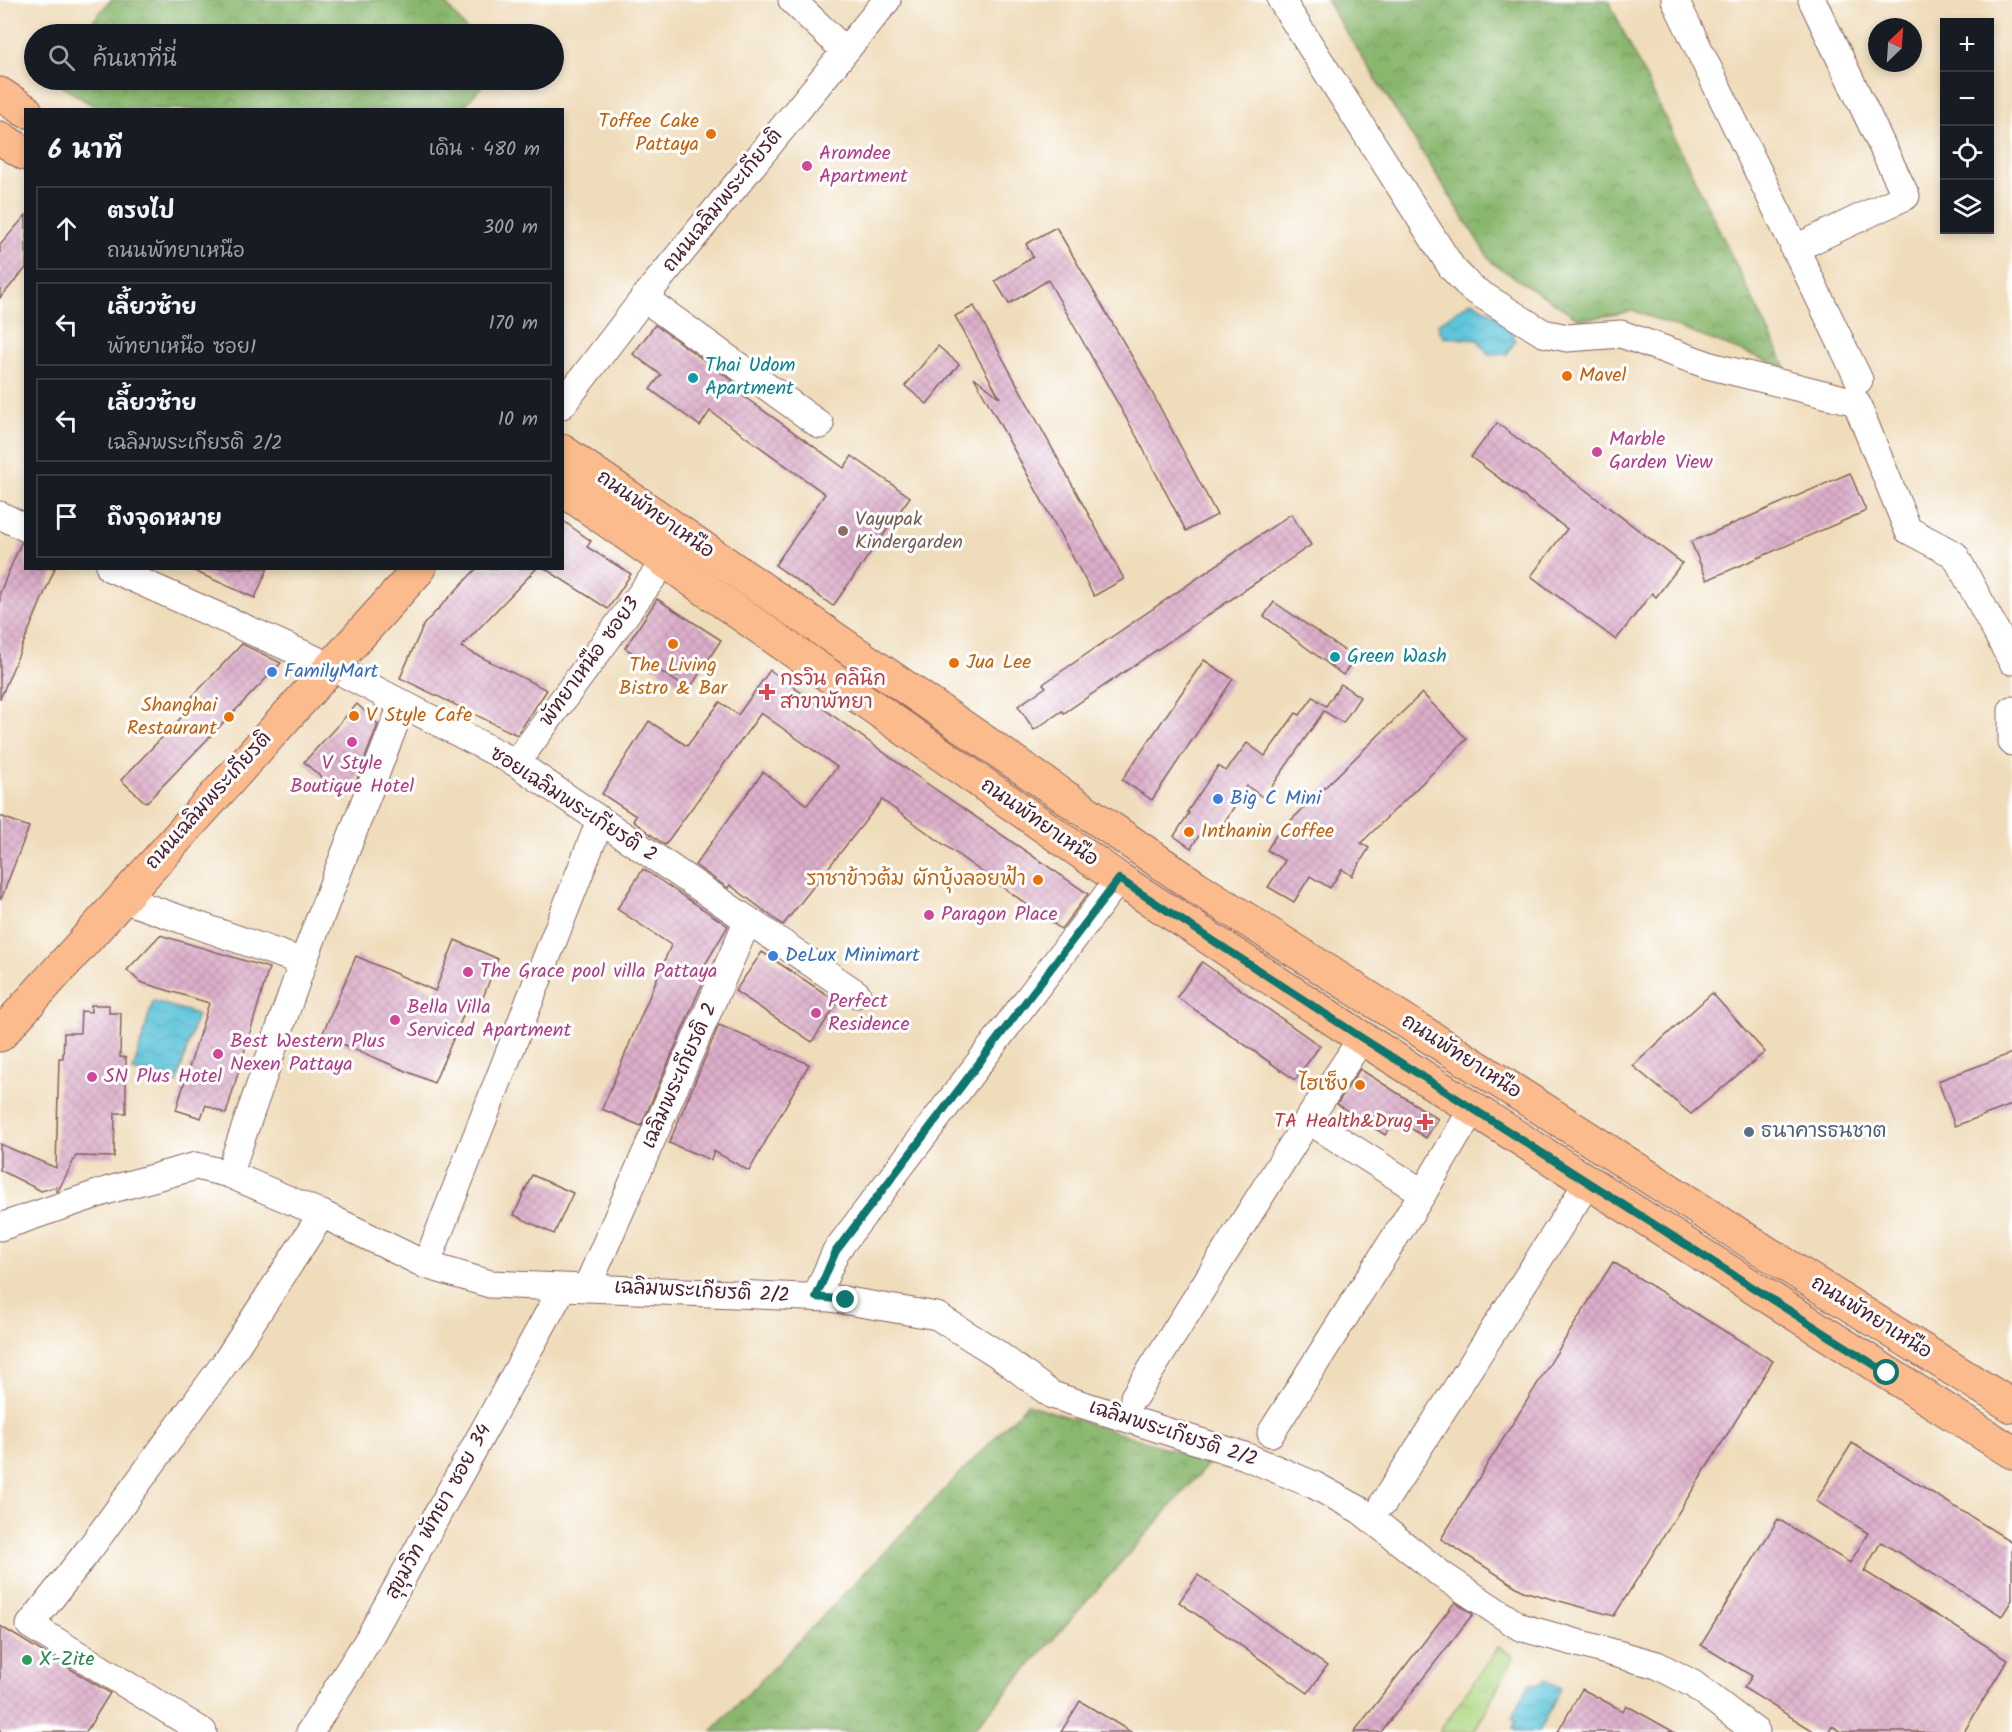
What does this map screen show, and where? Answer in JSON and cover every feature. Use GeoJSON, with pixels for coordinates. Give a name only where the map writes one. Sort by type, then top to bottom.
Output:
{"type":"FeatureCollection","features":[{"type":"Feature","properties":{"kind":"main road"},"geometry":{"type":"LineString","coordinates":[[0,94],[24,110]]}},
{"type":"Feature","properties":{"kind":"main road"},"geometry":{"type":"LineString","coordinates":[[0,138],[24,153]]}},
{"type":"Feature","properties":{"kind":"main road","name":"ถนนพัทยาเหนือ"},"geometry":{"type":"LineString","coordinates":[[564,452],[1206,894],[1786,1265],[2012,1406]]}},
{"type":"Feature","properties":{"kind":"main road","name":"ถนนพัทยาเหนือ"},"geometry":{"type":"LineString","coordinates":[[564,490],[1119,879],[1362,1038],[2012,1452]]}},
{"type":"Feature","properties":{"kind":"main road","name":"ถนนเฉลิมพระเกียรติ"},"geometry":{"type":"LineString","coordinates":[[0,1035],[418,570]]}},
{"type":"Feature","properties":{"kind":"street"},"geometry":{"type":"LineString","coordinates":[[792,0],[844,50]]}},
{"type":"Feature","properties":{"kind":"street","name":"ถนนเฉลิมพระเกียรติ"},"geometry":{"type":"LineString","coordinates":[[564,402],[644,298],[886,0]]}},
{"type":"Feature","properties":{"kind":"street"},"geometry":{"type":"LineString","coordinates":[[1281,0],[1452,268],[1471,288],[1543,333],[1567,338],[1621,334],[1711,366],[1856,402],[1908,530],[1955,555],[2012,661]]}},
{"type":"Feature","properties":{"kind":"street"},"geometry":{"type":"LineString","coordinates":[[1675,0],[1859,380]]}},
{"type":"Feature","properties":{"kind":"street"},"geometry":{"type":"LineString","coordinates":[[1794,249],[1906,196],[1812,0]]}},
{"type":"Feature","properties":{"kind":"street"},"geometry":{"type":"LineString","coordinates":[[644,298],[820,425]]}},
{"type":"Feature","properties":{"kind":"street"},"geometry":{"type":"LineString","coordinates":[[0,515],[24,527]]}},
{"type":"Feature","properties":{"kind":"street","name":"พัทยาเหนือ ซอย3"},"geometry":{"type":"LineString","coordinates":[[516,763],[665,561]]}},
{"type":"Feature","properties":{"kind":"street","name":"ซอยเฉลิมพระเกียรติ 2"},"geometry":{"type":"LineString","coordinates":[[114,570],[330,666],[516,763],[748,920]]}},
{"type":"Feature","properties":{"kind":"street"},"geometry":{"type":"LineString","coordinates":[[229,1174],[303,962],[402,705]]}},
{"type":"Feature","properties":{"kind":"street"},"geometry":{"type":"LineString","coordinates":[[2012,710],[2012,742]]}},
{"type":"Feature","properties":{"kind":"street"},"geometry":{"type":"LineString","coordinates":[[426,1265],[600,821]]}},
{"type":"Feature","properties":{"kind":"street"},"geometry":{"type":"LineString","coordinates":[[816,1297],[836,1251],[1119,879]]}},
{"type":"Feature","properties":{"kind":"street"},"geometry":{"type":"LineString","coordinates":[[123,899],[303,962]]}},
{"type":"Feature","properties":{"kind":"street"},"geometry":{"type":"LineString","coordinates":[[748,920],[857,994]]}},
{"type":"Feature","properties":{"kind":"street","name":"เฉลิมพระเกียรติ 2"},"geometry":{"type":"LineString","coordinates":[[574,1288],[748,920]]}},
{"type":"Feature","properties":{"kind":"street"},"geometry":{"type":"LineString","coordinates":[[1134,1397],[1362,1038]]}},
{"type":"Feature","properties":{"kind":"street"},"geometry":{"type":"LineString","coordinates":[[1272,1433],[1423,1193],[1473,1108]]}},
{"type":"Feature","properties":{"kind":"street"},"geometry":{"type":"LineString","coordinates":[[1308,1120],[1423,1193]]}},
{"type":"Feature","properties":{"kind":"street","name":"เฉลิมพระเกียรติ 2/2"},"geometry":{"type":"LineString","coordinates":[[0,1227],[109,1190],[196,1166],[229,1174],[322,1214],[426,1265],[490,1284],[816,1297],[937,1316],[996,1353],[1052,1395],[1245,1456],[1314,1485],[1360,1510],[1442,1575],[1520,1627],[1657,1665],[1674,1672],[1756,1732]]}},
{"type":"Feature","properties":{"kind":"street"},"geometry":{"type":"LineString","coordinates":[[1384,1502],[1588,1182]]}},
{"type":"Feature","properties":{"kind":"street"},"geometry":{"type":"LineString","coordinates":[[203,1732],[30,1625],[227,1360],[322,1214]]}},
{"type":"Feature","properties":{"kind":"street","name":"สุขุมวิท พัทยา ซอย 34"},"geometry":{"type":"LineString","coordinates":[[310,1732],[368,1640],[574,1288]]}},
{"type":"Feature","properties":{"kind":"green space"},"geometry":{"type":"Polygon","coordinates":[[[111,0],[443,0],[462,24],[91,24],[111,0]]]}},
{"type":"Feature","properties":{"kind":"green space"},"geometry":{"type":"Polygon","coordinates":[[[1326,0],[1608,0],[1786,368],[1634,311],[1581,320],[1492,263],[1326,0]]]}},
{"type":"Feature","properties":{"kind":"green space"},"geometry":{"type":"Polygon","coordinates":[[[68,90],[478,90],[463,108],[97,108],[68,90]]]}},
{"type":"Feature","properties":{"kind":"green space"},"geometry":{"type":"Polygon","coordinates":[[[1027,1404],[1210,1462],[971,1732],[711,1732],[1027,1404]]]}},
{"type":"Feature","properties":{"kind":"green space"},"geometry":{"type":"Polygon","coordinates":[[[1499,1646],[1514,1657],[1474,1732],[1439,1732],[1499,1646]]]}},
{"type":"Feature","properties":{"kind":"water"},"geometry":{"type":"Polygon","coordinates":[[[1472,301],[1511,325],[1515,341],[1507,354],[1489,355],[1478,340],[1444,337],[1439,330],[1439,323],[1472,301]]]}},
{"type":"Feature","properties":{"kind":"water"},"geometry":{"type":"Polygon","coordinates":[[[153,1001],[197,1014],[177,1083],[133,1071],[153,1001]]]}},
{"type":"Feature","properties":{"kind":"water"},"geometry":{"type":"Polygon","coordinates":[[[1545,1680],[1561,1688],[1539,1732],[1515,1732],[1513,1729],[1516,1721],[1512,1719],[1530,1683],[1537,1685],[1545,1680]]]}},
{"type":"Feature","properties":{"kind":"building"},"geometry":{"type":"Polygon","coordinates":[[[24,217],[24,270],[0,298],[0,245],[24,217]]]}},
{"type":"Feature","properties":{"kind":"building"},"geometry":{"type":"Polygon","coordinates":[[[1056,227],[1140,370],[1217,515],[1186,531],[1138,439],[1048,280],[1009,304],[995,281],[1033,257],[1026,244],[1056,227]]]}},
{"type":"Feature","properties":{"kind":"building"},"geometry":{"type":"Polygon","coordinates":[[[974,306],[1124,579],[1094,596],[974,377],[1000,398],[955,316],[974,306]]]}},
{"type":"Feature","properties":{"kind":"building"},"geometry":{"type":"Polygon","coordinates":[[[655,325],[733,381],[729,386],[844,468],[852,456],[910,497],[833,606],[775,565],[825,494],[710,411],[700,426],[650,389],[661,375],[633,354],[655,325]]]}},
{"type":"Feature","properties":{"kind":"building"},"geometry":{"type":"Polygon","coordinates":[[[938,346],[959,364],[927,404],[905,386],[938,346]]]}},
{"type":"Feature","properties":{"kind":"building"},"geometry":{"type":"Polygon","coordinates":[[[1497,423],[1682,563],[1656,597],[1652,593],[1616,640],[1531,576],[1567,529],[1471,457],[1497,423]]]}},
{"type":"Feature","properties":{"kind":"building"},"geometry":{"type":"Polygon","coordinates":[[[1850,473],[1866,511],[1707,580],[1691,542],[1850,473]]]}},
{"type":"Feature","properties":{"kind":"building"},"geometry":{"type":"Polygon","coordinates":[[[1291,514],[1311,545],[1064,713],[1062,711],[1034,730],[1018,706],[1046,687],[1043,684],[1291,514]]]}},
{"type":"Feature","properties":{"kind":"building"},"geometry":{"type":"Polygon","coordinates":[[[564,521],[591,541],[587,547],[631,574],[608,609],[547,570],[564,570],[564,521]]]}},
{"type":"Feature","properties":{"kind":"building"},"geometry":{"type":"Polygon","coordinates":[[[21,543],[24,544],[24,570],[54,570],[0,699],[0,592],[21,543]]]}},
{"type":"Feature","properties":{"kind":"building"},"geometry":{"type":"Polygon","coordinates":[[[192,570],[267,570],[255,598],[192,570]]]}},
{"type":"Feature","properties":{"kind":"building"},"geometry":{"type":"Polygon","coordinates":[[[475,570],[535,570],[461,647],[547,690],[517,735],[400,678],[424,624],[475,570]]]}},
{"type":"Feature","properties":{"kind":"building","name":"The Living Bistro & Bar"},"geometry":{"type":"Polygon","coordinates":[[[657,599],[721,640],[689,690],[625,648],[657,599]]]}},
{"type":"Feature","properties":{"kind":"building"},"geometry":{"type":"Polygon","coordinates":[[[1274,602],[1355,658],[1343,675],[1264,616],[1274,602]]]}},
{"type":"Feature","properties":{"kind":"building"},"geometry":{"type":"Polygon","coordinates":[[[242,644],[281,663],[146,803],[121,780],[197,701],[192,697],[242,644]]]}},
{"type":"Feature","properties":{"kind":"building"},"geometry":{"type":"Polygon","coordinates":[[[1204,660],[1233,679],[1152,800],[1122,780],[1204,660]]]}},
{"type":"Feature","properties":{"kind":"building"},"geometry":{"type":"Polygon","coordinates":[[[770,670],[919,778],[1088,894],[1061,929],[882,800],[783,925],[730,885],[728,888],[695,865],[763,772],[807,805],[837,767],[761,713],[665,845],[633,821],[636,816],[602,794],[649,721],[687,746],[720,702],[738,715],[770,670]]]}},
{"type":"Feature","properties":{"kind":"building"},"geometry":{"type":"Polygon","coordinates":[[[1341,684],[1360,697],[1343,723],[1324,711],[1264,798],[1247,786],[1217,834],[1204,828],[1191,848],[1174,836],[1218,766],[1226,771],[1247,743],[1265,756],[1296,713],[1300,715],[1313,697],[1326,706],[1341,684]]]}},
{"type":"Feature","properties":{"kind":"building"},"geometry":{"type":"Polygon","coordinates":[[[1422,693],[1467,739],[1361,843],[1369,848],[1352,876],[1342,869],[1330,888],[1310,876],[1294,902],[1268,887],[1285,861],[1267,850],[1276,835],[1422,693]]]}},
{"type":"Feature","properties":{"kind":"building"},"geometry":{"type":"Polygon","coordinates":[[[357,704],[378,724],[356,782],[342,796],[304,762],[357,704]]]}},
{"type":"Feature","properties":{"kind":"building"},"geometry":{"type":"Polygon","coordinates":[[[0,816],[29,827],[1,899],[0,899],[0,816]]]}},
{"type":"Feature","properties":{"kind":"building"},"geometry":{"type":"Polygon","coordinates":[[[643,869],[728,926],[703,968],[708,970],[641,1126],[602,1109],[671,945],[617,909],[643,869]]]}},
{"type":"Feature","properties":{"kind":"building","name":"Best Western Plus Nexen Pattaya"},"geometry":{"type":"Polygon","coordinates":[[[160,935],[269,968],[226,1114],[206,1105],[201,1118],[176,1110],[209,1003],[140,982],[127,970],[160,935]]]}},
{"type":"Feature","properties":{"kind":"building","name":"Bella Villa Serviced Apartment"},"geometry":{"type":"Polygon","coordinates":[[[455,940],[498,959],[480,1005],[470,1000],[434,1083],[322,1035],[356,956],[435,991],[455,940]]]}},
{"type":"Feature","properties":{"kind":"building"},"geometry":{"type":"Polygon","coordinates":[[[762,952],[838,1002],[812,1042],[735,991],[762,952]]]}},
{"type":"Feature","properties":{"kind":"building"},"geometry":{"type":"Polygon","coordinates":[[[1202,962],[1320,1046],[1295,1080],[1177,997],[1202,962]]]}},
{"type":"Feature","properties":{"kind":"building"},"geometry":{"type":"Polygon","coordinates":[[[1712,993],[1765,1052],[1691,1114],[1633,1066],[1712,993]]]}},
{"type":"Feature","properties":{"kind":"building","name":"SN Plus Hotel"},"geometry":{"type":"Polygon","coordinates":[[[91,1005],[109,1005],[109,1013],[121,1013],[120,1057],[126,1058],[126,1113],[115,1113],[114,1157],[76,1156],[58,1191],[56,1187],[41,1191],[0,1170],[0,1144],[56,1168],[59,1058],[63,1058],[64,1033],[80,1033],[81,1011],[91,1012],[91,1005]]]}},
{"type":"Feature","properties":{"kind":"building"},"geometry":{"type":"Polygon","coordinates":[[[719,1025],[809,1064],[749,1171],[714,1151],[711,1160],[669,1143],[719,1025]]]}},
{"type":"Feature","properties":{"kind":"building"},"geometry":{"type":"Polygon","coordinates":[[[2012,1053],[2012,1105],[1955,1126],[1938,1081],[2012,1053]]]}},
{"type":"Feature","properties":{"kind":"building"},"geometry":{"type":"Polygon","coordinates":[[[1360,1069],[1438,1119],[1426,1138],[1396,1119],[1385,1135],[1337,1104],[1360,1069]]]}},
{"type":"Feature","properties":{"kind":"building"},"geometry":{"type":"Polygon","coordinates":[[[532,1175],[573,1193],[554,1234],[514,1215],[532,1175]]]}},
{"type":"Feature","properties":{"kind":"building"},"geometry":{"type":"Polygon","coordinates":[[[1613,1262],[1773,1361],[1614,1616],[1523,1591],[1441,1539],[1613,1262]]]}},
{"type":"Feature","properties":{"kind":"building"},"geometry":{"type":"Polygon","coordinates":[[[1852,1443],[2012,1542],[2012,1600],[2002,1616],[1881,1542],[1864,1571],[2008,1659],[1964,1732],[1842,1732],[1832,1726],[1828,1732],[1815,1732],[1744,1688],[1752,1676],[1701,1645],[1778,1519],[1850,1563],[1868,1533],[1816,1501],[1852,1443]]]}},
{"type":"Feature","properties":{"kind":"building"},"geometry":{"type":"Polygon","coordinates":[[[1198,1575],[1327,1666],[1308,1693],[1179,1602],[1198,1575]]]}},
{"type":"Feature","properties":{"kind":"building"},"geometry":{"type":"Polygon","coordinates":[[[1455,1602],[1473,1614],[1381,1732],[1354,1732],[1455,1602]]]}},
{"type":"Feature","properties":{"kind":"building","name":"X-Zite"},"geometry":{"type":"Polygon","coordinates":[[[0,1626],[110,1693],[86,1732],[0,1732],[0,1626]]]}},
{"type":"Feature","properties":{"kind":"building"},"geometry":{"type":"Polygon","coordinates":[[[1582,1689],[1623,1711],[1626,1705],[1674,1732],[1558,1732],[1582,1689]]]}},
{"type":"Feature","properties":{"kind":"building"},"geometry":{"type":"Polygon","coordinates":[[[1080,1701],[1131,1732],[1061,1732],[1080,1701]]]}},
{"type":"Feature","properties":{"kind":"place","name":"Toffee Cake Pattaya"},"geometry":{"type":"Point","coordinates":[711,134]}},
{"type":"Feature","properties":{"kind":"place","name":"Aromdee Apartment"},"geometry":{"type":"Point","coordinates":[807,166]}},
{"type":"Feature","properties":{"kind":"place","name":"Mavel"},"geometry":{"type":"Point","coordinates":[1567,376]}},
{"type":"Feature","properties":{"kind":"place","name":"Thai Udom Apartment"},"geometry":{"type":"Point","coordinates":[693,378]}},
{"type":"Feature","properties":{"kind":"place","name":"Marble Garden View"},"geometry":{"type":"Point","coordinates":[1597,452]}},
{"type":"Feature","properties":{"kind":"place","name":"Vayupak Kindergarden"},"geometry":{"type":"Point","coordinates":[843,531]}},
{"type":"Feature","properties":{"kind":"place","name":"The Living Bistro & Bar"},"geometry":{"type":"Point","coordinates":[673,644]}},
{"type":"Feature","properties":{"kind":"place","name":"Green Wash"},"geometry":{"type":"Point","coordinates":[1335,657]}},
{"type":"Feature","properties":{"kind":"place","name":"Jua Lee"},"geometry":{"type":"Point","coordinates":[954,663]}},
{"type":"Feature","properties":{"kind":"place","name":"FamilyMart"},"geometry":{"type":"Point","coordinates":[272,672]}},
{"type":"Feature","properties":{"kind":"place","name":"กรวิน คลินิก สาขาพัทยา"},"geometry":{"type":"Point","coordinates":[767,692]}},
{"type":"Feature","properties":{"kind":"place","name":"V Style Cafe"},"geometry":{"type":"Point","coordinates":[354,716]}},
{"type":"Feature","properties":{"kind":"place","name":"Shanghai Restaurant"},"geometry":{"type":"Point","coordinates":[229,717]}},
{"type":"Feature","properties":{"kind":"place","name":"V Style Boutique Hotel"},"geometry":{"type":"Point","coordinates":[352,742]}},
{"type":"Feature","properties":{"kind":"place","name":"Big C Mini"},"geometry":{"type":"Point","coordinates":[1218,799]}},
{"type":"Feature","properties":{"kind":"place","name":"Inthanin Coffee"},"geometry":{"type":"Point","coordinates":[1189,832]}},
{"type":"Feature","properties":{"kind":"place","name":"ราชาข้าวต้ม ผักบุ้งลอยฟ้า"},"geometry":{"type":"Point","coordinates":[1038,880]}},
{"type":"Feature","properties":{"kind":"place","name":"Paragon Place"},"geometry":{"type":"Point","coordinates":[929,915]}},
{"type":"Feature","properties":{"kind":"place","name":"DeLux Minimart"},"geometry":{"type":"Point","coordinates":[773,956]}},
{"type":"Feature","properties":{"kind":"place","name":"The Grace pool villa Pattaya"},"geometry":{"type":"Point","coordinates":[468,972]}},
{"type":"Feature","properties":{"kind":"place","name":"Perfect Residence"},"geometry":{"type":"Point","coordinates":[816,1013]}},
{"type":"Feature","properties":{"kind":"place","name":"Bella Villa Serviced Apartment"},"geometry":{"type":"Point","coordinates":[395,1020]}},
{"type":"Feature","properties":{"kind":"place","name":"Best Western Plus Nexen Pattaya"},"geometry":{"type":"Point","coordinates":[218,1054]}},
{"type":"Feature","properties":{"kind":"place","name":"SN Plus Hotel"},"geometry":{"type":"Point","coordinates":[92,1077]}},
{"type":"Feature","properties":{"kind":"place","name":"ไฮเซ็ง"},"geometry":{"type":"Point","coordinates":[1360,1085]}},
{"type":"Feature","properties":{"kind":"place","name":"TA Health&Drug"},"geometry":{"type":"Point","coordinates":[1425,1122]}},
{"type":"Feature","properties":{"kind":"place","name":"ธนาคารธนชาต"},"geometry":{"type":"Point","coordinates":[1749,1132]}},
{"type":"Feature","properties":{"kind":"place","name":"X-Zite"},"geometry":{"type":"Point","coordinates":[27,1660]}},
{"type":"Feature","properties":{"kind":"route"},"geometry":{"type":"LineString","coordinates":[[846,1300],[816,1297],[836,1251],[1119,879],[1362,1038],[1887,1373]]}}]}
